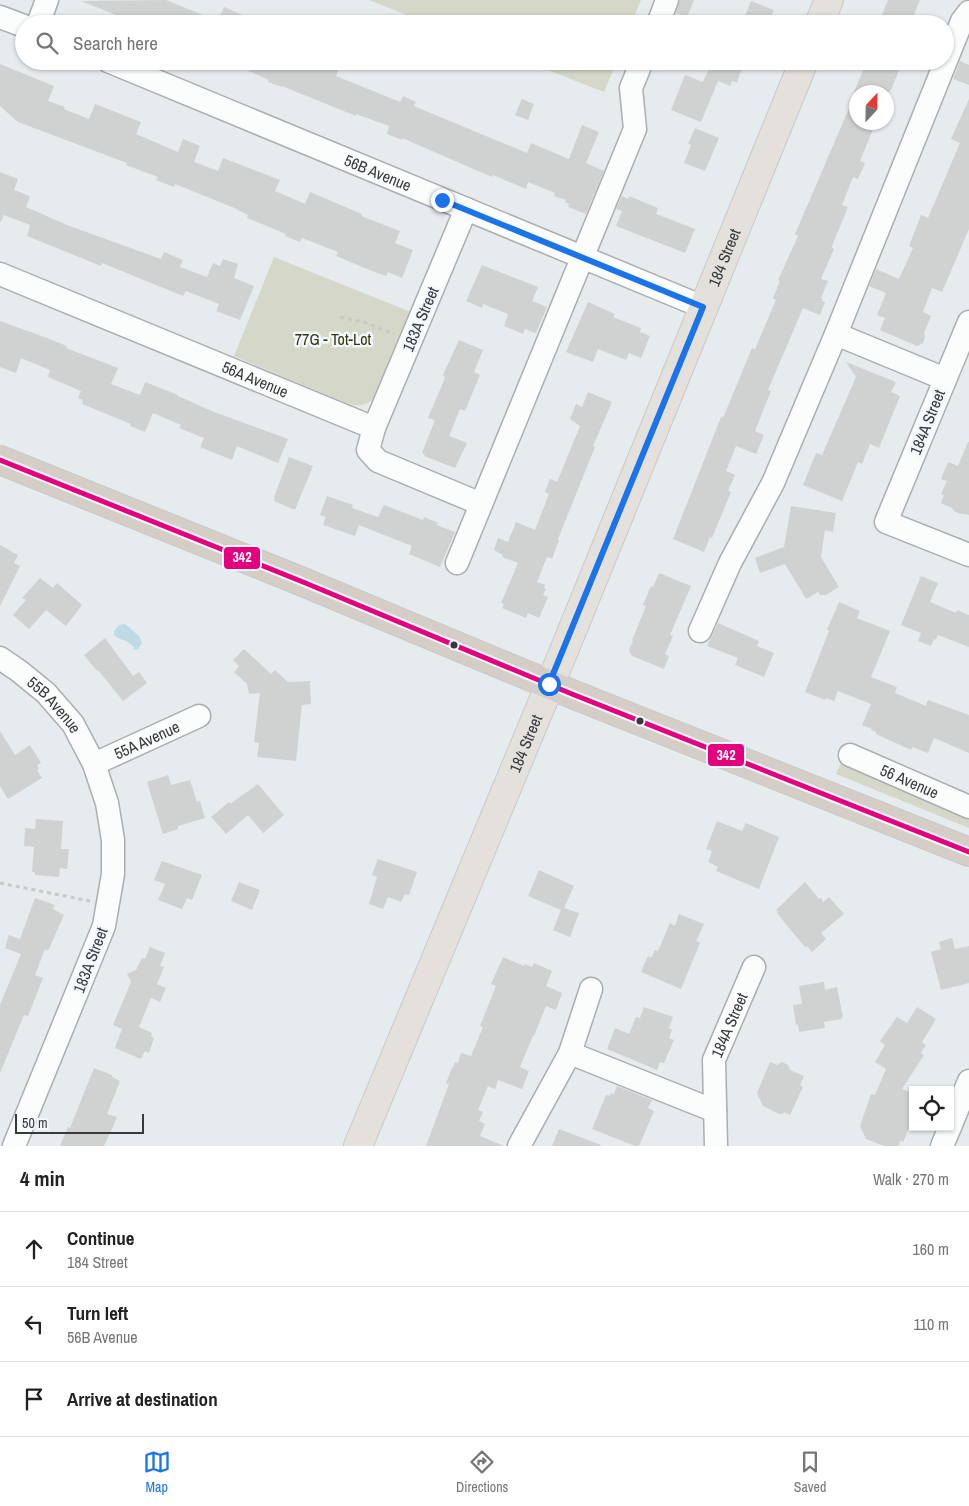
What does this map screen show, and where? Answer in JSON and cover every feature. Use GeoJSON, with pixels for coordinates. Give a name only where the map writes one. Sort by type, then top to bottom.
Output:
{"type":"FeatureCollection","features":[{"type":"Feature","properties":{"kind":"highway"},"geometry":{"type":"LineString","coordinates":[[0,460],[303,582],[549,684],[969,852]]}},
{"type":"Feature","properties":{"kind":"main road"},"geometry":{"type":"LineString","coordinates":[[823,15],[829,0]]}},
{"type":"Feature","properties":{"kind":"main road","name":"184 Street"},"geometry":{"type":"LineString","coordinates":[[358,1146],[800,70]]}},
{"type":"Feature","properties":{"kind":"street"},"geometry":{"type":"LineString","coordinates":[[41,15],[47,0]]}},
{"type":"Feature","properties":{"kind":"street"},"geometry":{"type":"LineString","coordinates":[[661,15],[667,0]]}},
{"type":"Feature","properties":{"kind":"street"},"geometry":{"type":"LineString","coordinates":[[954,41],[962,21],[969,12]]}},
{"type":"Feature","properties":{"kind":"street"},"geometry":{"type":"LineString","coordinates":[[0,16],[15,22]]}},
{"type":"Feature","properties":{"kind":"street","name":"56B Avenue"},"geometry":{"type":"LineString","coordinates":[[130,70],[703,307]]}},
{"type":"Feature","properties":{"kind":"street"},"geometry":{"type":"LineString","coordinates":[[456,563],[635,128],[631,88],[638,70]]}},
{"type":"Feature","properties":{"kind":"street"},"geometry":{"type":"LineString","coordinates":[[700,631],[730,563],[774,483],[942,70]]}},
{"type":"Feature","properties":{"kind":"street","name":"183A Street"},"geometry":{"type":"LineString","coordinates":[[374,428],[466,209]]}},
{"type":"Feature","properties":{"kind":"street","name":"56A Avenue"},"geometry":{"type":"LineString","coordinates":[[0,274],[374,428]]}},
{"type":"Feature","properties":{"kind":"street","name":"184A Street"},"geometry":{"type":"LineString","coordinates":[[969,322],[886,522],[969,555]]}},
{"type":"Feature","properties":{"kind":"street"},"geometry":{"type":"LineString","coordinates":[[836,334],[945,379]]}},
{"type":"Feature","properties":{"kind":"street"},"geometry":{"type":"LineString","coordinates":[[374,428],[368,450],[378,461],[481,504]]}},
{"type":"Feature","properties":{"kind":"street","name":"55B Avenue"},"geometry":{"type":"LineString","coordinates":[[0,658],[46,693],[72,724],[94,764]]}},
{"type":"Feature","properties":{"kind":"street","name":"55A Avenue"},"geometry":{"type":"LineString","coordinates":[[94,764],[199,716]]}},
{"type":"Feature","properties":{"kind":"street","name":"56 Avenue"},"geometry":{"type":"LineString","coordinates":[[850,755],[969,807]]}},
{"type":"Feature","properties":{"kind":"street","name":"183A Street"},"geometry":{"type":"LineString","coordinates":[[10,1141],[96,948],[109,904],[113,874],[113,840],[107,803],[94,764]]}},
{"type":"Feature","properties":{"kind":"street","name":"184A Street"},"geometry":{"type":"LineString","coordinates":[[716,1146],[714,1060],[754,967]]}},
{"type":"Feature","properties":{"kind":"street"},"geometry":{"type":"LineString","coordinates":[[518,1146],[570,1053],[591,989]]}},
{"type":"Feature","properties":{"kind":"street"},"geometry":{"type":"LineString","coordinates":[[570,1053],[716,1111]]}},
{"type":"Feature","properties":{"kind":"street"},"geometry":{"type":"LineString","coordinates":[[954,1117],[969,1081]]}},
{"type":"Feature","properties":{"kind":"street"},"geometry":{"type":"LineString","coordinates":[[942,1146],[948,1131]]}},
{"type":"Feature","properties":{"kind":"path"},"geometry":{"type":"LineString","coordinates":[[340,317],[364,322],[398,336]]}},
{"type":"Feature","properties":{"kind":"path"},"geometry":{"type":"LineString","coordinates":[[0,883],[96,902]]}},
{"type":"Feature","properties":{"kind":"green space"},"geometry":{"type":"Polygon","coordinates":[[[369,0],[641,0],[635,15],[406,15],[369,0]]]}},
{"type":"Feature","properties":{"kind":"green space"},"geometry":{"type":"Polygon","coordinates":[[[548,70],[613,70],[604,92],[548,70]]]}},
{"type":"Feature","properties":{"kind":"green space","name":"77G - Tot-Lot"},"geometry":{"type":"Polygon","coordinates":[[[274,257],[411,312],[376,396],[367,403],[360,405],[349,404],[234,356],[274,257]]]}},
{"type":"Feature","properties":{"kind":"green space"},"geometry":{"type":"Polygon","coordinates":[[[842,760],[969,814],[969,828],[836,774],[842,760]]]}},
{"type":"Feature","properties":{"kind":"water"},"geometry":{"type":"Polygon","coordinates":[[[125,624],[139,636],[142,643],[138,649],[134,650],[134,647],[126,641],[114,635],[114,631],[119,625],[125,624]]]}},
{"type":"Feature","properties":{"kind":"building"},"geometry":{"type":"Polygon","coordinates":[[[166,0],[203,15],[116,15],[81,1],[166,0]]]}},
{"type":"Feature","properties":{"kind":"building"},"geometry":{"type":"Polygon","coordinates":[[[680,0],[694,0],[688,15],[676,13],[680,0]]]}},
{"type":"Feature","properties":{"kind":"building"},"geometry":{"type":"Polygon","coordinates":[[[888,0],[920,0],[914,15],[882,15],[888,0]]]}},
{"type":"Feature","properties":{"kind":"building"},"geometry":{"type":"Polygon","coordinates":[[[751,1],[774,10],[772,15],[746,15],[751,1]]]}},
{"type":"Feature","properties":{"kind":"building"},"geometry":{"type":"Polygon","coordinates":[[[224,7],[242,15],[221,15],[224,7]]]}},
{"type":"Feature","properties":{"kind":"building"},"geometry":{"type":"Polygon","coordinates":[[[960,61],[969,65],[969,85],[953,79],[960,61]]]}},
{"type":"Feature","properties":{"kind":"building"},"geometry":{"type":"Polygon","coordinates":[[[0,64],[54,86],[48,101],[65,107],[64,109],[89,119],[95,104],[141,122],[136,134],[178,152],[183,139],[200,146],[194,162],[218,171],[223,158],[280,180],[275,191],[305,204],[310,192],[362,214],[361,216],[400,231],[395,243],[413,250],[402,278],[388,272],[386,276],[372,271],[336,256],[338,252],[302,238],[300,242],[285,236],[286,234],[247,218],[248,215],[232,207],[175,184],[174,187],[156,180],[158,177],[126,165],[127,163],[18,122],[0,106],[0,64]]]}},
{"type":"Feature","properties":{"kind":"building"},"geometry":{"type":"Polygon","coordinates":[[[246,70],[338,70],[336,76],[400,102],[403,96],[416,102],[414,106],[527,153],[531,143],[569,159],[582,125],[599,132],[586,163],[604,171],[586,214],[568,207],[569,204],[565,202],[566,200],[554,196],[555,193],[528,182],[526,189],[493,175],[492,177],[402,138],[402,140],[387,134],[389,126],[356,114],[356,116],[268,82],[269,80],[246,70]]]}},
{"type":"Feature","properties":{"kind":"building"},"geometry":{"type":"Polygon","coordinates":[[[708,70],[741,70],[737,83],[732,81],[730,86],[718,81],[701,122],[671,110],[685,75],[703,82],[708,70]]]}},
{"type":"Feature","properties":{"kind":"building"},"geometry":{"type":"Polygon","coordinates":[[[863,70],[899,70],[893,85],[857,85],[863,70]]]}},
{"type":"Feature","properties":{"kind":"building"},"geometry":{"type":"Polygon","coordinates":[[[522,99],[534,104],[528,120],[515,115],[522,99]]]}},
{"type":"Feature","properties":{"kind":"building"},"geometry":{"type":"Polygon","coordinates":[[[969,99],[969,229],[942,292],[932,288],[923,312],[931,316],[924,333],[923,343],[917,346],[880,330],[885,318],[877,315],[886,293],[869,286],[876,269],[899,279],[913,248],[909,246],[921,215],[928,218],[960,143],[951,139],[969,99]]]}},
{"type":"Feature","properties":{"kind":"building"},"geometry":{"type":"Polygon","coordinates":[[[849,108],[849,130],[873,130],[860,161],[865,163],[858,179],[853,177],[842,205],[848,207],[832,246],[834,249],[821,279],[828,281],[821,298],[825,302],[820,315],[803,308],[768,390],[771,391],[755,431],[764,435],[756,454],[736,446],[726,471],[735,475],[728,491],[731,492],[712,538],[710,537],[704,552],[673,539],[721,417],[723,418],[752,348],[755,349],[776,300],[773,298],[780,281],[778,280],[798,236],[795,234],[849,108]]]}},
{"type":"Feature","properties":{"kind":"building"},"geometry":{"type":"Polygon","coordinates":[[[695,128],[719,138],[705,171],[684,163],[691,145],[688,144],[695,128]]]}},
{"type":"Feature","properties":{"kind":"building"},"geometry":{"type":"Polygon","coordinates":[[[0,172],[18,179],[14,190],[30,196],[26,207],[67,225],[161,259],[164,252],[183,260],[180,267],[207,277],[213,263],[220,266],[223,259],[238,264],[234,278],[254,286],[240,320],[216,311],[219,304],[186,291],[183,296],[102,263],[101,266],[27,236],[30,225],[4,215],[0,223],[0,172]]]}},
{"type":"Feature","properties":{"kind":"building"},"geometry":{"type":"Polygon","coordinates":[[[622,196],[628,199],[629,196],[658,208],[656,214],[695,229],[685,253],[616,226],[622,211],[616,209],[622,196]]]}},
{"type":"Feature","properties":{"kind":"building"},"geometry":{"type":"Polygon","coordinates":[[[482,265],[538,287],[532,301],[547,307],[536,333],[525,329],[523,334],[504,326],[508,314],[483,304],[482,308],[466,301],[482,265]]]}},
{"type":"Feature","properties":{"kind":"building"},"geometry":{"type":"Polygon","coordinates":[[[588,302],[615,314],[613,317],[641,328],[640,332],[650,336],[641,358],[629,353],[626,360],[598,349],[593,362],[566,352],[588,302]]]}},
{"type":"Feature","properties":{"kind":"building"},"geometry":{"type":"Polygon","coordinates":[[[0,321],[47,338],[67,346],[66,348],[118,368],[111,384],[140,395],[145,382],[214,412],[288,439],[278,463],[237,446],[232,460],[200,447],[204,438],[179,428],[181,425],[153,413],[145,432],[130,426],[131,424],[82,404],[83,400],[78,398],[81,391],[48,377],[50,370],[21,358],[16,373],[0,367],[0,321]]]}},
{"type":"Feature","properties":{"kind":"building"},"geometry":{"type":"Polygon","coordinates":[[[459,340],[483,350],[474,372],[480,375],[465,411],[460,409],[449,436],[467,443],[455,468],[424,456],[425,454],[422,453],[435,420],[428,418],[445,378],[443,375],[459,340]]]}},
{"type":"Feature","properties":{"kind":"building"},"geometry":{"type":"Polygon","coordinates":[[[846,362],[896,382],[891,392],[900,396],[879,448],[870,444],[862,464],[858,462],[842,501],[803,485],[816,453],[822,455],[856,377],[846,362]]]}},
{"type":"Feature","properties":{"kind":"building"},"geometry":{"type":"Polygon","coordinates":[[[588,392],[612,402],[593,446],[595,447],[558,539],[552,559],[547,557],[537,582],[545,585],[544,588],[546,589],[543,595],[548,597],[539,618],[528,613],[526,618],[502,608],[504,604],[501,603],[518,563],[502,557],[503,555],[494,550],[498,538],[508,542],[516,522],[535,530],[549,494],[545,492],[550,479],[557,482],[580,426],[570,419],[576,404],[582,407],[588,392]]]}},
{"type":"Feature","properties":{"kind":"building"},"geometry":{"type":"Polygon","coordinates":[[[968,442],[969,515],[958,513],[941,503],[944,495],[941,494],[947,481],[941,479],[948,462],[958,466],[968,442]]]}},
{"type":"Feature","properties":{"kind":"building"},"geometry":{"type":"Polygon","coordinates":[[[289,457],[313,466],[295,510],[274,501],[289,457]]]}},
{"type":"Feature","properties":{"kind":"building"},"geometry":{"type":"Polygon","coordinates":[[[327,496],[353,505],[352,508],[378,517],[384,505],[423,520],[424,517],[438,523],[437,525],[455,532],[440,567],[409,554],[412,546],[359,525],[355,536],[323,525],[326,517],[320,515],[327,496]]]}},
{"type":"Feature","properties":{"kind":"building"},"geometry":{"type":"Polygon","coordinates":[[[791,506],[836,513],[833,532],[825,530],[821,557],[839,587],[826,595],[820,595],[818,592],[806,599],[785,564],[760,573],[755,558],[784,547],[791,506]]]}},
{"type":"Feature","properties":{"kind":"building"},"geometry":{"type":"Polygon","coordinates":[[[0,545],[18,555],[14,563],[20,566],[0,606],[0,545]]]}},
{"type":"Feature","properties":{"kind":"building"},"geometry":{"type":"Polygon","coordinates":[[[659,573],[691,586],[670,635],[673,636],[665,654],[669,656],[664,669],[632,656],[629,650],[646,606],[643,605],[659,573]]]}},
{"type":"Feature","properties":{"kind":"building"},"geometry":{"type":"Polygon","coordinates":[[[921,576],[938,583],[930,602],[956,613],[957,610],[969,615],[969,647],[938,635],[931,646],[918,641],[921,633],[901,625],[921,576]]]}},
{"type":"Feature","properties":{"kind":"building"},"geometry":{"type":"Polygon","coordinates":[[[40,578],[53,588],[57,583],[82,605],[66,626],[46,610],[29,629],[13,615],[26,600],[22,598],[40,578]]]}},
{"type":"Feature","properties":{"kind":"building"},"geometry":{"type":"Polygon","coordinates":[[[839,602],[860,611],[857,618],[890,631],[871,677],[897,687],[895,693],[926,706],[928,700],[969,715],[969,753],[934,738],[928,753],[912,747],[911,750],[876,734],[872,729],[862,725],[871,704],[838,691],[834,701],[826,698],[825,700],[805,692],[839,602]]]}},
{"type":"Feature","properties":{"kind":"building"},"geometry":{"type":"Polygon","coordinates":[[[718,623],[759,641],[757,646],[774,653],[764,677],[735,665],[738,658],[707,646],[718,623]]]}},
{"type":"Feature","properties":{"kind":"building"},"geometry":{"type":"Polygon","coordinates":[[[105,638],[133,676],[139,672],[147,683],[123,701],[84,655],[105,638]]]}},
{"type":"Feature","properties":{"kind":"building"},"geometry":{"type":"Polygon","coordinates":[[[244,649],[271,674],[275,670],[288,682],[310,681],[311,704],[302,705],[296,761],[257,757],[259,743],[254,742],[260,693],[249,694],[247,684],[234,672],[239,666],[233,660],[244,649]]]}},
{"type":"Feature","properties":{"kind":"building"},"geometry":{"type":"Polygon","coordinates":[[[0,731],[15,755],[30,745],[41,763],[37,765],[39,769],[37,770],[42,778],[8,799],[0,786],[0,731]]]}},
{"type":"Feature","properties":{"kind":"building"},"geometry":{"type":"Polygon","coordinates":[[[168,775],[171,785],[190,780],[197,802],[200,801],[205,818],[178,826],[178,829],[163,834],[147,782],[168,775]]]}},
{"type":"Feature","properties":{"kind":"building"},"geometry":{"type":"Polygon","coordinates":[[[258,784],[284,815],[263,833],[248,815],[226,834],[211,817],[229,802],[230,804],[258,784]]]}},
{"type":"Feature","properties":{"kind":"building"},"geometry":{"type":"Polygon","coordinates":[[[36,819],[63,821],[61,849],[69,849],[67,869],[60,868],[59,877],[35,875],[35,872],[32,872],[34,847],[24,846],[25,828],[35,829],[36,819]]]}},
{"type":"Feature","properties":{"kind":"building"},"geometry":{"type":"Polygon","coordinates":[[[717,821],[742,831],[746,823],[779,837],[759,889],[716,871],[718,867],[708,862],[712,851],[706,849],[717,821]]]}},
{"type":"Feature","properties":{"kind":"building"},"geometry":{"type":"Polygon","coordinates":[[[378,859],[417,872],[409,895],[405,894],[401,902],[388,897],[383,909],[369,904],[377,877],[372,875],[378,859]]]}},
{"type":"Feature","properties":{"kind":"building"},"geometry":{"type":"Polygon","coordinates":[[[162,861],[202,875],[192,900],[187,898],[182,909],[158,900],[165,884],[154,880],[162,861]]]}},
{"type":"Feature","properties":{"kind":"building"},"geometry":{"type":"Polygon","coordinates":[[[539,870],[574,886],[564,908],[579,913],[570,937],[553,930],[561,910],[528,896],[539,870]]]}},
{"type":"Feature","properties":{"kind":"building"},"geometry":{"type":"Polygon","coordinates":[[[239,882],[260,890],[252,910],[231,901],[239,882]]]}},
{"type":"Feature","properties":{"kind":"building"},"geometry":{"type":"Polygon","coordinates":[[[805,882],[819,899],[821,898],[823,902],[829,897],[844,914],[821,933],[826,939],[812,952],[807,946],[805,947],[776,910],[805,882]]]}},
{"type":"Feature","properties":{"kind":"building"},"geometry":{"type":"Polygon","coordinates":[[[35,898],[55,905],[53,909],[64,915],[48,951],[45,949],[35,975],[43,978],[28,1016],[24,1015],[0,1073],[0,1005],[21,954],[5,948],[9,935],[20,939],[35,898]]]}},
{"type":"Feature","properties":{"kind":"building"},"geometry":{"type":"Polygon","coordinates":[[[679,914],[704,924],[696,941],[700,943],[681,989],[641,972],[648,956],[651,958],[655,950],[658,951],[670,923],[675,926],[679,914]]]}},
{"type":"Feature","properties":{"kind":"building"},"geometry":{"type":"Polygon","coordinates":[[[952,938],[955,949],[969,946],[969,983],[941,990],[931,952],[941,949],[939,942],[952,938]]]}},
{"type":"Feature","properties":{"kind":"building"},"geometry":{"type":"Polygon","coordinates":[[[150,947],[165,953],[160,966],[164,967],[157,984],[166,988],[160,1002],[151,998],[139,1027],[152,1033],[151,1036],[154,1038],[149,1053],[145,1051],[141,1059],[115,1048],[122,1029],[113,1025],[131,982],[127,974],[136,970],[142,958],[145,959],[150,947]]]}},
{"type":"Feature","properties":{"kind":"building"},"geometry":{"type":"Polygon","coordinates":[[[503,957],[524,966],[525,964],[532,967],[534,963],[552,971],[546,986],[562,993],[556,1010],[546,1006],[520,1067],[529,1071],[522,1089],[498,1080],[495,1089],[488,1086],[478,1110],[483,1112],[479,1121],[485,1124],[480,1136],[504,1146],[426,1146],[449,1084],[446,1083],[452,1068],[455,1062],[458,1063],[461,1053],[471,1056],[483,1027],[480,1026],[496,986],[491,984],[503,957]]]}},
{"type":"Feature","properties":{"kind":"building"},"geometry":{"type":"Polygon","coordinates":[[[824,982],[825,990],[837,987],[842,1019],[824,1022],[825,1028],[799,1032],[793,1005],[802,1004],[799,986],[824,982]]]}},
{"type":"Feature","properties":{"kind":"building"},"geometry":{"type":"Polygon","coordinates":[[[644,1007],[673,1017],[669,1028],[672,1030],[669,1038],[674,1040],[664,1063],[660,1062],[657,1070],[607,1049],[615,1028],[629,1034],[636,1017],[640,1018],[644,1007]]]}},
{"type":"Feature","properties":{"kind":"building"},"geometry":{"type":"Polygon","coordinates":[[[917,1007],[936,1019],[922,1042],[926,1045],[921,1053],[924,1055],[902,1089],[909,1092],[909,1128],[903,1142],[900,1141],[899,1146],[884,1146],[866,1139],[860,1126],[871,1094],[875,1095],[886,1069],[875,1062],[885,1045],[880,1041],[897,1017],[907,1023],[917,1007]]]}},
{"type":"Feature","properties":{"kind":"building"},"geometry":{"type":"Polygon","coordinates":[[[770,1062],[777,1065],[782,1062],[788,1065],[790,1070],[804,1076],[800,1085],[803,1087],[790,1115],[784,1112],[779,1114],[763,1106],[757,1093],[770,1062]]]}},
{"type":"Feature","properties":{"kind":"building"},"geometry":{"type":"Polygon","coordinates":[[[94,1068],[112,1075],[112,1077],[120,1081],[107,1114],[117,1117],[112,1129],[104,1146],[60,1146],[68,1127],[70,1128],[94,1068]]]}},
{"type":"Feature","properties":{"kind":"building"},"geometry":{"type":"Polygon","coordinates":[[[617,1086],[652,1100],[648,1108],[654,1111],[639,1146],[592,1129],[606,1095],[614,1094],[617,1086]]]}},
{"type":"Feature","properties":{"kind":"building"},"geometry":{"type":"Polygon","coordinates":[[[559,1129],[601,1145],[601,1146],[552,1146],[559,1129]]]}},
{"type":"Feature","properties":{"kind":"transit line","name":"342"},"geometry":{"type":"LineString","coordinates":[[0,460],[303,582],[572,694],[969,852]]}},
{"type":"Feature","properties":{"kind":"route"},"geometry":{"type":"LineString","coordinates":[[442,200],[703,307],[549,684]]}}]}
